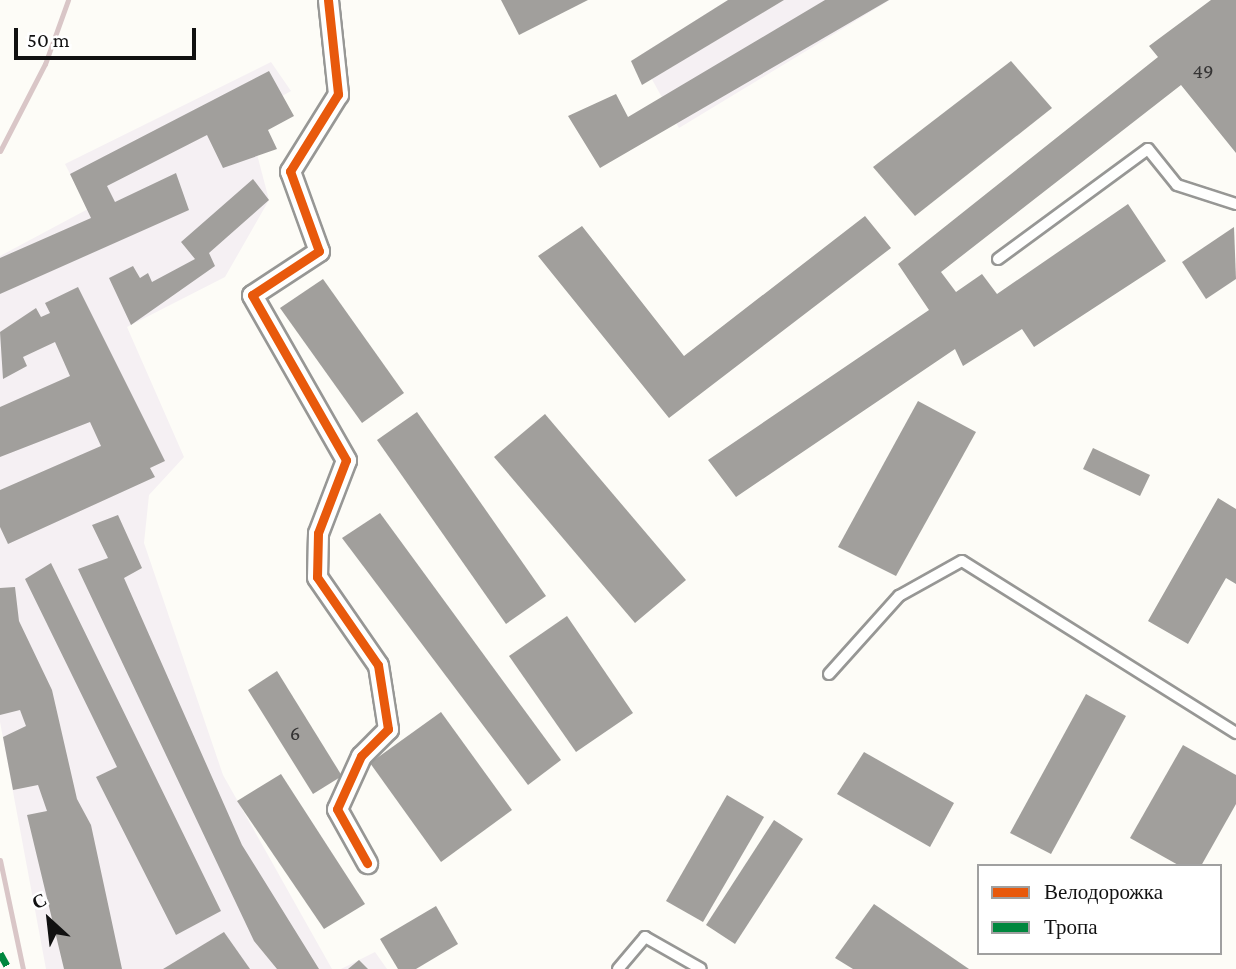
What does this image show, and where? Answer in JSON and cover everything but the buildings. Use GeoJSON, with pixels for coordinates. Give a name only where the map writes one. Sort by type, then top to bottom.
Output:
{"type":"FeatureCollection","features":[{"type":"Feature","properties":{"kind":"street"},"geometry":{"type":"LineString","coordinates":[[328,0],[338,94],[290,171],[319,251],[252,295],[346,460],[318,533],[317,577],[378,665],[388,729],[361,756],[337,809],[367,863]]}},
{"type":"Feature","properties":{"kind":"lane"},"geometry":{"type":"LineString","coordinates":[[998,259],[1148,149],[1177,185],[1236,204]]}},
{"type":"Feature","properties":{"kind":"lane"},"geometry":{"type":"LineString","coordinates":[[829,674],[899,596],[962,561],[1236,733]]}},
{"type":"Feature","properties":{"kind":"lane"},"geometry":{"type":"LineString","coordinates":[[618,969],[645,937],[701,969]]}},
{"type":"Feature","properties":{"kind":"shaded area"},"geometry":{"type":"Polygon","coordinates":[[[728,0],[890,0],[679,128],[639,56],[728,0]]]}},
{"type":"Feature","properties":{"kind":"shaded area"},"geometry":{"type":"Polygon","coordinates":[[[271,62],[291,91],[247,116],[269,200],[225,277],[127,327],[184,457],[149,495],[144,543],[223,775],[332,969],[46,969],[0,722],[0,256],[88,209],[65,164],[271,62]]]}},
{"type":"Feature","properties":{"kind":"shaded area"},"geometry":{"type":"Polygon","coordinates":[[[375,952],[387,969],[341,969],[375,952]]]}},
{"type":"Feature","properties":{"kind":"railway"},"geometry":{"type":"LineString","coordinates":[[0,151],[45,64],[68,0]]}},
{"type":"Feature","properties":{"kind":"railway"},"geometry":{"type":"LineString","coordinates":[[0,860],[23,969]]}},
{"type":"Feature","properties":{"kind":"marked path"},"geometry":{"type":"LineString","coordinates":[[0,953],[9,969]]}},
{"type":"Feature","properties":{"kind":"cycle path"},"geometry":{"type":"LineString","coordinates":[[328,0],[338,94],[290,171],[319,251],[252,295],[346,460],[318,533],[317,577],[378,665],[388,729],[361,756],[337,809],[367,863]]}}]}
